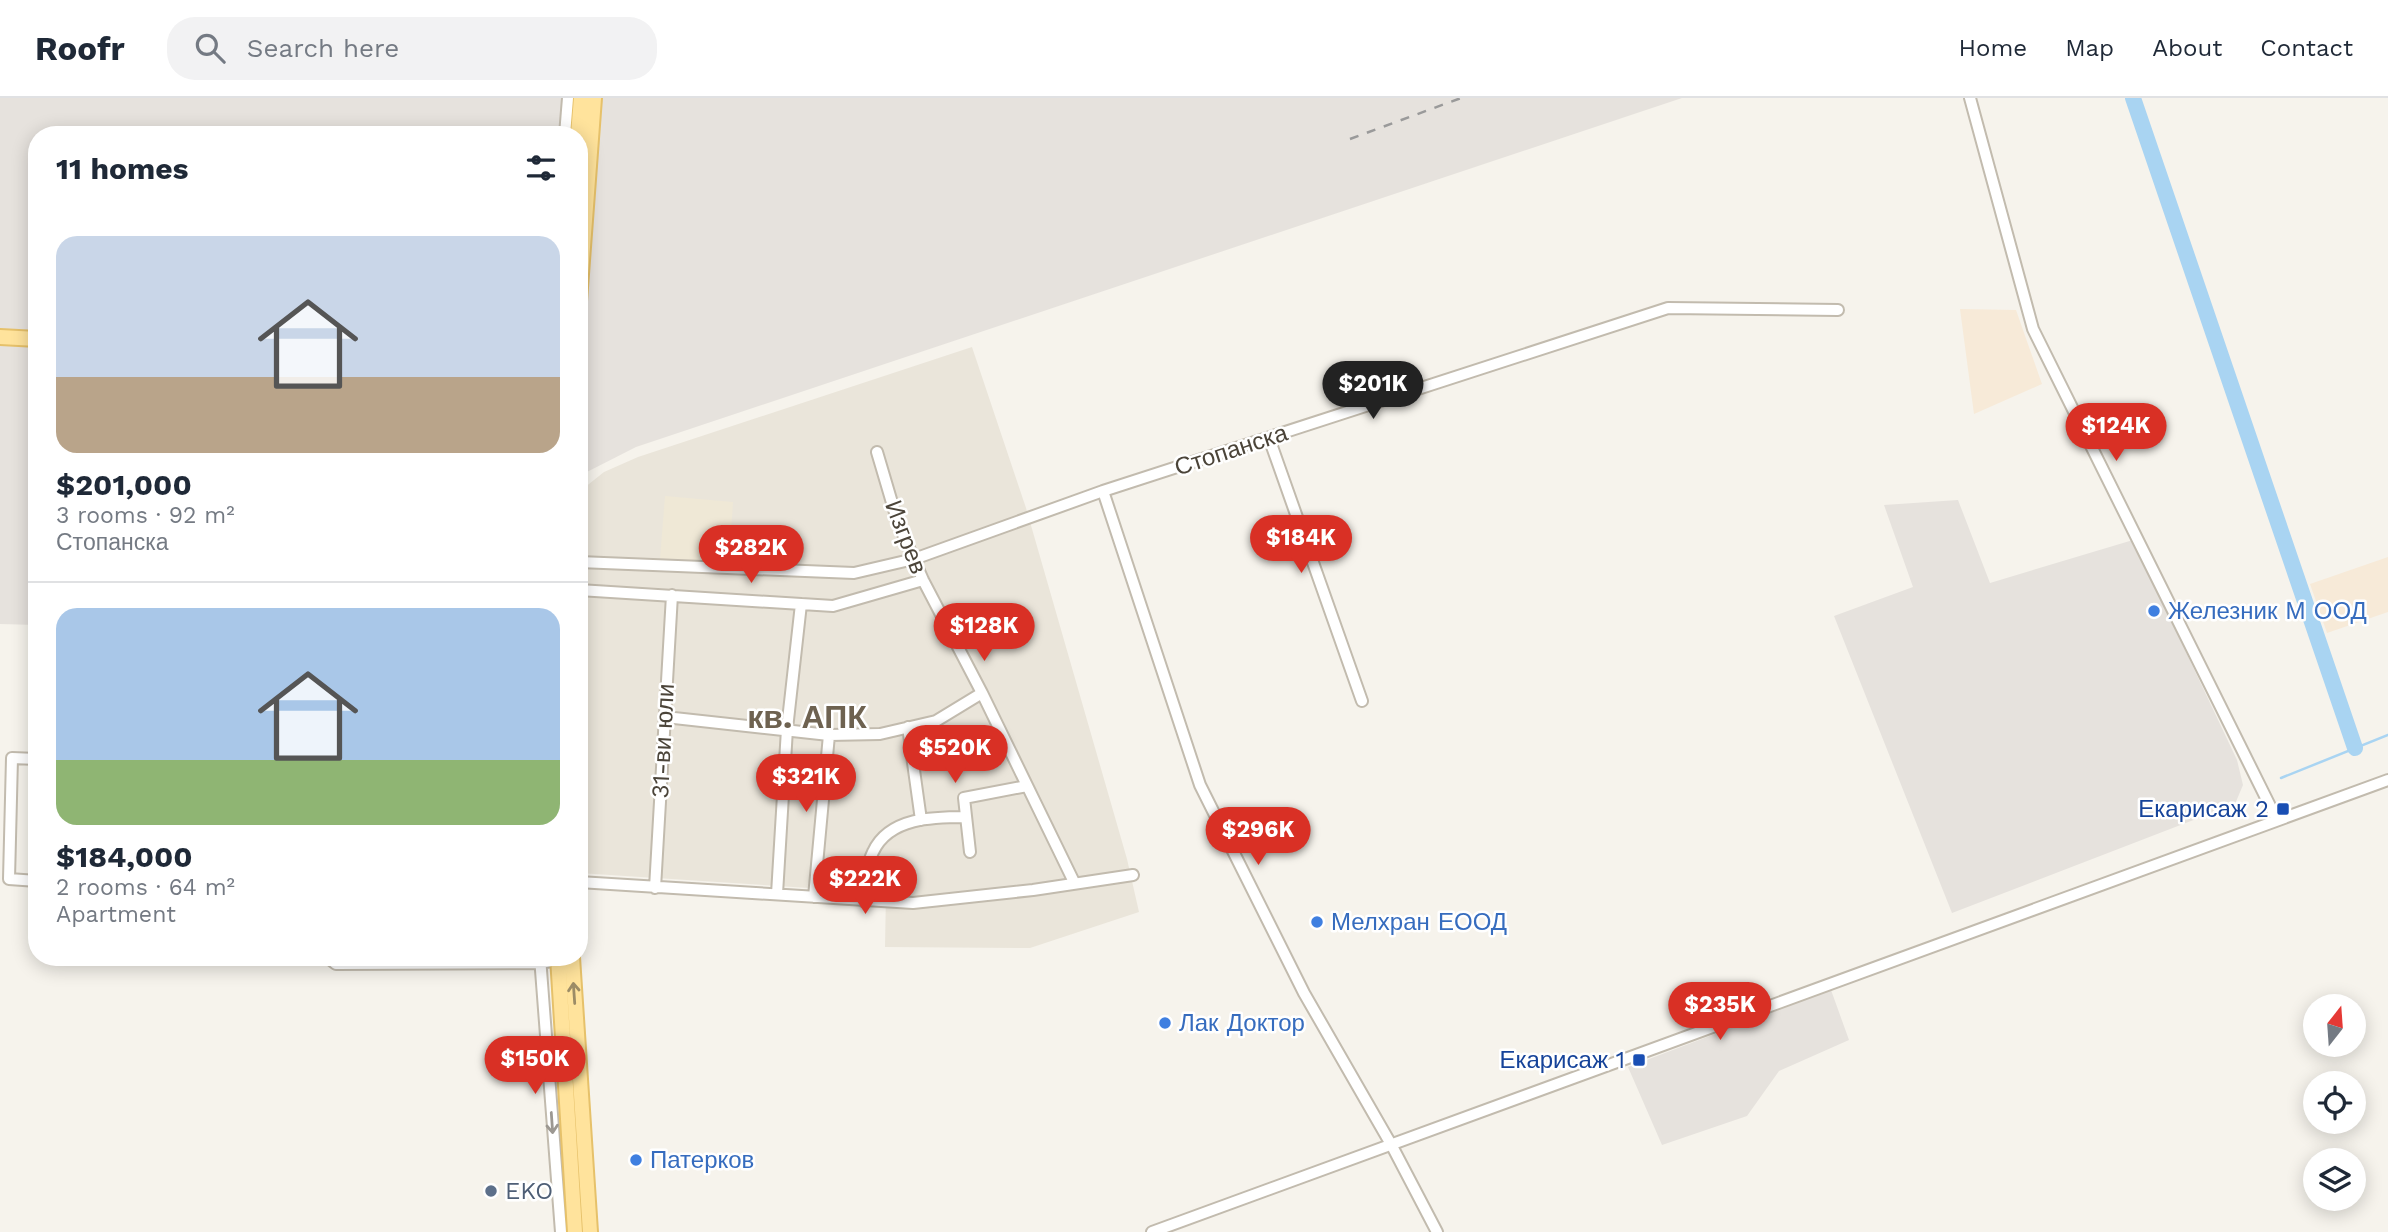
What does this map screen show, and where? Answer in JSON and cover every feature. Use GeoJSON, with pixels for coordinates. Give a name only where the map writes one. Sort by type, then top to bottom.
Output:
{"type":"FeatureCollection","features":[{"type":"Feature","properties":{"kind":"main road"},"geometry":{"type":"LineString","coordinates":[[578,126],[580,98]]}},
{"type":"Feature","properties":{"kind":"main road"},"geometry":{"type":"LineString","coordinates":[[588,179],[594,98]]}},
{"type":"Feature","properties":{"kind":"main road"},"geometry":{"type":"LineString","coordinates":[[0,337],[28,339]]}},
{"type":"Feature","properties":{"kind":"main road"},"geometry":{"type":"LineString","coordinates":[[562,966],[575,1232]]}},
{"type":"Feature","properties":{"kind":"main road"},"geometry":{"type":"LineString","coordinates":[[563,966],[590,1232]]}},
{"type":"Feature","properties":{"kind":"street"},"geometry":{"type":"LineString","coordinates":[[566,126],[568,98]]}},
{"type":"Feature","properties":{"kind":"street"},"geometry":{"type":"LineString","coordinates":[[1970,98],[2033,329],[2277,820]]}},
{"type":"Feature","properties":{"kind":"street","name":"Стопанска"},"geometry":{"type":"LineString","coordinates":[[588,562],[854,573],[914,559],[1103,491],[1668,308],[1838,310]]}},
{"type":"Feature","properties":{"kind":"street"},"geometry":{"type":"LineString","coordinates":[[1269,438],[1362,701]]}},
{"type":"Feature","properties":{"kind":"street","name":"Изгрев"},"geometry":{"type":"LineString","coordinates":[[877,452],[898,523],[923,580],[982,693],[1074,882]]}},
{"type":"Feature","properties":{"kind":"street"},"geometry":{"type":"LineString","coordinates":[[1103,491],[1200,785],[1304,993],[1392,1146],[1437,1232]]}},
{"type":"Feature","properties":{"kind":"street"},"geometry":{"type":"LineString","coordinates":[[588,590],[833,606],[923,580]]}},
{"type":"Feature","properties":{"kind":"street","name":"31-ви юли"},"geometry":{"type":"LineString","coordinates":[[655,888],[672,595]]}},
{"type":"Feature","properties":{"kind":"street"},"geometry":{"type":"LineString","coordinates":[[777,894],[787,729],[802,604]]}},
{"type":"Feature","properties":{"kind":"street"},"geometry":{"type":"LineString","coordinates":[[664,717],[829,735],[880,734],[936,721],[982,693]]}},
{"type":"Feature","properties":{"kind":"street"},"geometry":{"type":"LineString","coordinates":[[908,727],[921,820]]}},
{"type":"Feature","properties":{"kind":"street"},"geometry":{"type":"LineString","coordinates":[[814,897],[829,735]]}},
{"type":"Feature","properties":{"kind":"street"},"geometry":{"type":"LineString","coordinates":[[28,759],[12,758],[4,883],[28,882]]}},
{"type":"Feature","properties":{"kind":"street"},"geometry":{"type":"LineString","coordinates":[[1153,1232],[2388,780]]}},
{"type":"Feature","properties":{"kind":"street"},"geometry":{"type":"LineString","coordinates":[[970,852],[964,798],[1027,786]]}},
{"type":"Feature","properties":{"kind":"street"},"geometry":{"type":"LineString","coordinates":[[863,901],[872,853],[881,839],[892,830],[921,820],[966,817]]}},
{"type":"Feature","properties":{"kind":"street"},"geometry":{"type":"LineString","coordinates":[[588,883],[913,903],[1033,890],[1133,874]]}},
{"type":"Feature","properties":{"kind":"street"},"geometry":{"type":"LineString","coordinates":[[540,966],[561,1232]]}},
{"type":"Feature","properties":{"kind":"shaded area"},"geometry":{"type":"Polygon","coordinates":[[[0,98],[1682,98],[636,447],[588,471],[588,126],[28,126],[28,625],[0,624],[0,98]]]}},
{"type":"Feature","properties":{"kind":"shaded area"},"geometry":{"type":"Polygon","coordinates":[[[1960,309],[2016,310],[2042,384],[1974,414],[1960,309]]]}},
{"type":"Feature","properties":{"kind":"shaded area"},"geometry":{"type":"Polygon","coordinates":[[[972,347],[1026,508],[1127,859],[1139,912],[1030,948],[885,947],[886,893],[588,874],[588,485],[604,472],[638,457],[972,347]]]}},
{"type":"Feature","properties":{"kind":"shaded area"},"geometry":{"type":"Polygon","coordinates":[[[665,496],[733,502],[729,564],[660,559],[665,496]]]}},
{"type":"Feature","properties":{"kind":"shaded area"},"geometry":{"type":"Polygon","coordinates":[[[1958,500],[1990,583],[2133,540],[2237,760],[2243,785],[2235,804],[1952,913],[1834,616],[1913,587],[1884,505],[1958,500]]]}},
{"type":"Feature","properties":{"kind":"shaded area"},"geometry":{"type":"Polygon","coordinates":[[[2388,557],[2388,612],[2327,633],[2310,584],[2388,557]]]}},
{"type":"Feature","properties":{"kind":"shaded area"},"geometry":{"type":"Polygon","coordinates":[[[1831,990],[1849,1040],[1779,1071],[1747,1116],[1662,1145],[1628,1067],[1831,990]]]}},
{"type":"Feature","properties":{"kind":"waterway"},"geometry":{"type":"LineString","coordinates":[[2133,98],[2355,748]]}},
{"type":"Feature","properties":{"kind":"waterway"},"geometry":{"type":"LineString","coordinates":[[2281,778],[2388,735]]}},
{"type":"Feature","properties":{"kind":"railway"},"geometry":{"type":"LineString","coordinates":[[1350,139],[1461,98]]}},
{"type":"Feature","properties":{"kind":"place","name":"Железник М ООД"},"geometry":{"type":"Point","coordinates":[2154,611]}},
{"type":"Feature","properties":{"kind":"place","name":"Екарисаж 2"},"geometry":{"type":"Point","coordinates":[2283,809]}},
{"type":"Feature","properties":{"kind":"place","name":"Мелхран ЕООД"},"geometry":{"type":"Point","coordinates":[1317,922]}},
{"type":"Feature","properties":{"kind":"place","name":"Лак Доктор"},"geometry":{"type":"Point","coordinates":[1165,1023]}},
{"type":"Feature","properties":{"kind":"place","name":"Екарисаж 1"},"geometry":{"type":"Point","coordinates":[1639,1060]}},
{"type":"Feature","properties":{"kind":"place","name":"Патерков"},"geometry":{"type":"Point","coordinates":[636,1160]}},
{"type":"Feature","properties":{"kind":"place","name":"EKO"},"geometry":{"type":"Point","coordinates":[491,1191]}},
{"type":"Feature","properties":{"kind":"district","name":"кв. АПК"},"geometry":{"type":"Point","coordinates":[807,717]}}]}
